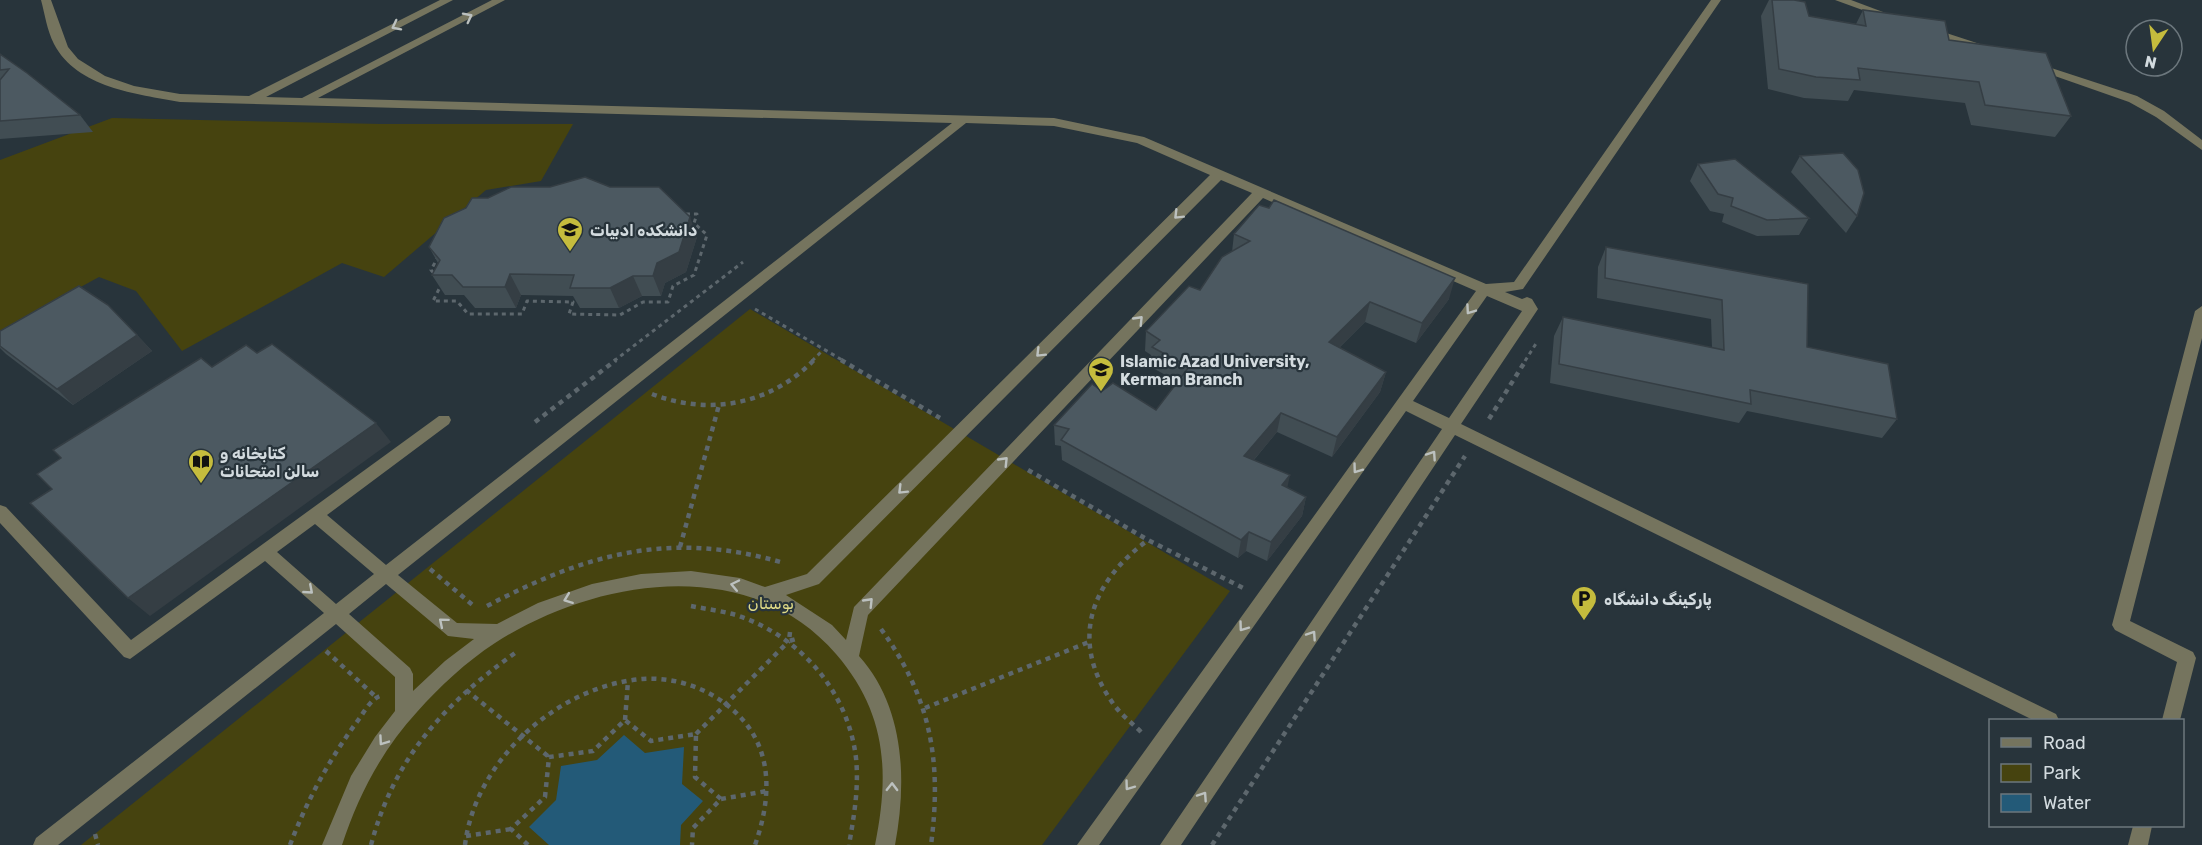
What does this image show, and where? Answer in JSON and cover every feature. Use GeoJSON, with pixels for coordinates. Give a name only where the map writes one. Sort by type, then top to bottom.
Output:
{"type":"FeatureCollection","features":[{"type":"Feature","properties":{"kind":"lane"},"geometry":{"type":"LineString","coordinates":[[46,0],[61,47],[79,65],[105,80],[139,91],[180,98],[1054,122],[1140,140],[1531,309]]}},
{"type":"Feature","properties":{"kind":"lane"},"geometry":{"type":"LineString","coordinates":[[251,100],[448,0]]}},
{"type":"Feature","properties":{"kind":"lane"},"geometry":{"type":"LineString","coordinates":[[303,101],[500,0]]}},
{"type":"Feature","properties":{"kind":"lane"},"geometry":{"type":"LineString","coordinates":[[1518,286],[1716,0]]}},
{"type":"Feature","properties":{"kind":"lane"},"geometry":{"type":"LineString","coordinates":[[1840,0],[1998,53]]}},
{"type":"Feature","properties":{"kind":"lane"},"geometry":{"type":"LineString","coordinates":[[2020,61],[2133,99],[2160,114],[2202,146]]}},
{"type":"Feature","properties":{"kind":"lane"},"geometry":{"type":"LineString","coordinates":[[43,845],[964,119]]}},
{"type":"Feature","properties":{"kind":"lane"},"geometry":{"type":"LineString","coordinates":[[767,594],[813,579],[1219,174]]}},
{"type":"Feature","properties":{"kind":"lane"},"geometry":{"type":"LineString","coordinates":[[851,656],[860,612],[1261,192]]}},
{"type":"Feature","properties":{"kind":"lane"},"geometry":{"type":"LineString","coordinates":[[1087,845],[1485,289],[1518,286]]}},
{"type":"Feature","properties":{"kind":"lane"},"geometry":{"type":"LineString","coordinates":[[1518,286],[1531,309]]}},
{"type":"Feature","properties":{"kind":"lane"},"geometry":{"type":"LineString","coordinates":[[1170,845],[1531,309]]}},
{"type":"Feature","properties":{"kind":"lane"},"geometry":{"type":"LineString","coordinates":[[2171,719],[2187,658],[2121,625],[2202,311]]}},
{"type":"Feature","properties":{"kind":"lane"},"geometry":{"type":"LineString","coordinates":[[1404,403],[2048,719]]}},
{"type":"Feature","properties":{"kind":"lane"},"geometry":{"type":"LineString","coordinates":[[0,512],[130,651],[444,420]]}},
{"type":"Feature","properties":{"kind":"lane"},"geometry":{"type":"LineString","coordinates":[[315,515],[454,631],[498,632]]}},
{"type":"Feature","properties":{"kind":"lane"},"geometry":{"type":"LineString","coordinates":[[265,551],[404,674],[404,714]]}},
{"type":"Feature","properties":{"kind":"lane"},"geometry":{"type":"LineString","coordinates":[[332,845],[342,816],[359,780],[385,738],[423,693],[473,650],[498,632],[573,597],[624,583],[666,578],[699,579],[746,587],[767,594],[792,606],[829,632],[851,656],[876,698],[890,747],[892,802],[885,845]]}},
{"type":"Feature","properties":{"kind":"lane"},"geometry":{"type":"LineString","coordinates":[[2138,845],[2142,827]]}},
{"type":"Feature","properties":{"kind":"path"},"geometry":{"type":"LineString","coordinates":[[596,192],[623,202],[672,203],[684,214],[697,214],[694,223],[707,235],[694,274],[673,286],[668,302],[643,302],[620,315],[569,315],[573,302],[527,301],[522,314],[468,314],[457,301],[433,301],[442,283],[431,270],[449,236],[471,226],[477,213],[498,213],[520,202],[560,202],[596,192]]}},
{"type":"Feature","properties":{"kind":"path"},"geometry":{"type":"LineString","coordinates":[[535,422],[750,257]]}},
{"type":"Feature","properties":{"kind":"path"},"geometry":{"type":"LineString","coordinates":[[713,285],[947,422]]}},
{"type":"Feature","properties":{"kind":"path"},"geometry":{"type":"LineString","coordinates":[[1212,845],[1537,345],[1531,309]]}},
{"type":"Feature","properties":{"kind":"path"},"geometry":{"type":"LineString","coordinates":[[646,391],[679,402],[719,405],[751,399],[780,386],[805,369],[824,350]]}},
{"type":"Feature","properties":{"kind":"path"},"geometry":{"type":"LineString","coordinates":[[680,547],[719,405]]}},
{"type":"Feature","properties":{"kind":"path"},"geometry":{"type":"LineString","coordinates":[[1023,466],[1148,540],[1249,591]]}},
{"type":"Feature","properties":{"kind":"path"},"geometry":{"type":"LineString","coordinates":[[1146,737],[1111,700],[1095,672],[1089,642],[1092,611],[1103,582],[1123,558],[1148,540]]}},
{"type":"Feature","properties":{"kind":"path"},"geometry":{"type":"LineString","coordinates":[[476,632],[480,610],[536,580],[565,569],[623,553],[680,547],[729,550],[776,560],[798,568],[796,585]]}},
{"type":"Feature","properties":{"kind":"path"},"geometry":{"type":"LineString","coordinates":[[681,605],[739,615],[765,626],[789,641],[809,658],[826,679],[840,703],[850,729],[856,759],[858,789],[855,822],[849,845]]}},
{"type":"Feature","properties":{"kind":"path"},"geometry":{"type":"LineString","coordinates":[[789,641],[792,606]]}},
{"type":"Feature","properties":{"kind":"path"},"geometry":{"type":"LineString","coordinates":[[336,614],[323,649],[376,697]]}},
{"type":"Feature","properties":{"kind":"path"},"geometry":{"type":"LineString","coordinates":[[856,627],[876,623],[905,662],[925,708],[932,734],[936,772],[936,801],[931,845]]}},
{"type":"Feature","properties":{"kind":"path"},"geometry":{"type":"LineString","coordinates":[[625,720],[651,741],[696,734],[789,641],[829,632]]}},
{"type":"Feature","properties":{"kind":"path"},"geometry":{"type":"LineString","coordinates":[[925,708],[1089,642]]}},
{"type":"Feature","properties":{"kind":"path"},"geometry":{"type":"LineString","coordinates":[[371,845],[384,804],[399,772],[419,742],[466,690],[524,647]]}},
{"type":"Feature","properties":{"kind":"path"},"geometry":{"type":"LineString","coordinates":[[466,690],[473,650]]}},
{"type":"Feature","properties":{"kind":"path"},"geometry":{"type":"LineString","coordinates":[[465,845],[473,808],[485,782],[502,757],[522,735],[546,715],[573,699],[601,687],[628,681],[656,679],[682,682],[707,690],[728,703],[745,720],[757,741],[765,765],[767,791],[763,819],[755,845]]}},
{"type":"Feature","properties":{"kind":"path"},"geometry":{"type":"LineString","coordinates":[[423,693],[466,690],[549,757],[593,751],[625,720],[628,681]]}},
{"type":"Feature","properties":{"kind":"path"},"geometry":{"type":"LineString","coordinates":[[290,845],[318,780],[335,751],[376,697],[404,694]]}},
{"type":"Feature","properties":{"kind":"path"},"geometry":{"type":"LineString","coordinates":[[696,734],[695,777],[721,799]]}},
{"type":"Feature","properties":{"kind":"path"},"geometry":{"type":"LineString","coordinates":[[466,836],[511,829],[545,797],[549,757]]}},
{"type":"Feature","properties":{"kind":"path"},"geometry":{"type":"LineString","coordinates":[[692,845],[693,828],[721,799],[767,791]]}},
{"type":"Feature","properties":{"kind":"path"},"geometry":{"type":"LineString","coordinates":[[511,829],[528,845]]}},
{"type":"Feature","properties":{"kind":"green space"},"geometry":{"type":"Polygon","coordinates":[[[112,118],[381,124],[573,124],[541,181],[486,190],[384,277],[342,263],[182,351],[136,291],[99,277],[0,331],[0,160],[112,118]]]}},
{"type":"Feature","properties":{"kind":"green space","name":"بوستان"},"geometry":{"type":"Polygon","coordinates":[[[750,309],[1230,591],[1042,845],[81,845],[750,309]]]}},
{"type":"Feature","properties":{"kind":"water"},"geometry":{"type":"Polygon","coordinates":[[[624,735],[645,753],[684,747],[682,784],[703,801],[681,825],[680,845],[549,845],[529,827],[556,800],[561,766],[597,760],[624,735]]]}},
{"type":"Feature","properties":{"kind":"building"},"geometry":{"type":"Polygon","coordinates":[[[1772,0],[1805,2],[1809,16],[1866,26],[1863,10],[1945,21],[1949,40],[2046,53],[2071,116],[1985,105],[1979,82],[1858,68],[1860,80],[1816,77],[1779,69],[1772,0]]]}},
{"type":"Feature","properties":{"kind":"building"},"geometry":{"type":"Polygon","coordinates":[[[0,54],[80,115],[0,121],[0,80],[9,69],[0,70],[0,54]]]}},
{"type":"Feature","properties":{"kind":"building"},"geometry":{"type":"Polygon","coordinates":[[[1843,153],[1858,170],[1864,193],[1857,216],[1800,156],[1843,153]]]}},
{"type":"Feature","properties":{"kind":"building"},"geometry":{"type":"Polygon","coordinates":[[[1735,159],[1809,218],[1767,220],[1731,206],[1733,198],[1718,194],[1698,164],[1735,159]]]}},
{"type":"Feature","properties":{"kind":"building","name":"دانشکده ادبیات"},"geometry":{"type":"Polygon","coordinates":[[[585,177],[610,187],[659,187],[690,217],[679,252],[657,263],[653,276],[633,276],[610,288],[570,288],[574,275],[510,274],[505,287],[463,287],[452,275],[432,275],[440,260],[429,247],[444,218],[466,208],[472,198],[488,198],[511,187],[550,187],[585,177]]]}},
{"type":"Feature","properties":{"kind":"building"},"geometry":{"type":"Polygon","coordinates":[[[1274,200],[1455,278],[1422,323],[1370,302],[1329,342],[1386,372],[1337,437],[1281,413],[1244,456],[1290,475],[1282,485],[1306,497],[1271,542],[1249,532],[1241,540],[1061,440],[1069,429],[1054,425],[1092,384],[1102,391],[1113,383],[1156,410],[1189,367],[1152,347],[1160,340],[1146,331],[1189,286],[1200,290],[1222,257],[1250,241],[1234,234],[1259,205],[1269,208],[1274,200]]]}},
{"type":"Feature","properties":{"kind":"building"},"geometry":{"type":"Polygon","coordinates":[[[1606,247],[1808,284],[1807,347],[1888,364],[1897,419],[1750,390],[1751,404],[1559,364],[1563,317],[1724,350],[1722,300],[1605,278],[1606,247]]]}},
{"type":"Feature","properties":{"kind":"building"},"geometry":{"type":"Polygon","coordinates":[[[79,286],[108,305],[137,335],[57,389],[0,346],[0,331],[79,286]]]}},
{"type":"Feature","properties":{"kind":"building","name":"کتابخانه و سالن امتحانات"},"geometry":{"type":"Polygon","coordinates":[[[272,344],[376,423],[128,598],[30,503],[52,489],[37,474],[61,458],[53,450],[201,358],[212,367],[246,345],[257,353],[272,344]]]}},
{"type":"Feature","properties":{"kind":"place","name":"دانشکده ادبیات"},"geometry":{"type":"Point","coordinates":[570,253]}},
{"type":"Feature","properties":{"kind":"place","name":"Islamic Azad University, Kerman Branch"},"geometry":{"type":"Point","coordinates":[1101,393]}},
{"type":"Feature","properties":{"kind":"place","name":"کتابخانه و سالن امتحانات"},"geometry":{"type":"Point","coordinates":[201,485]}},
{"type":"Feature","properties":{"kind":"place","name":"پارکینگ دانشگاه"},"geometry":{"type":"Point","coordinates":[1584,622]}}]}
